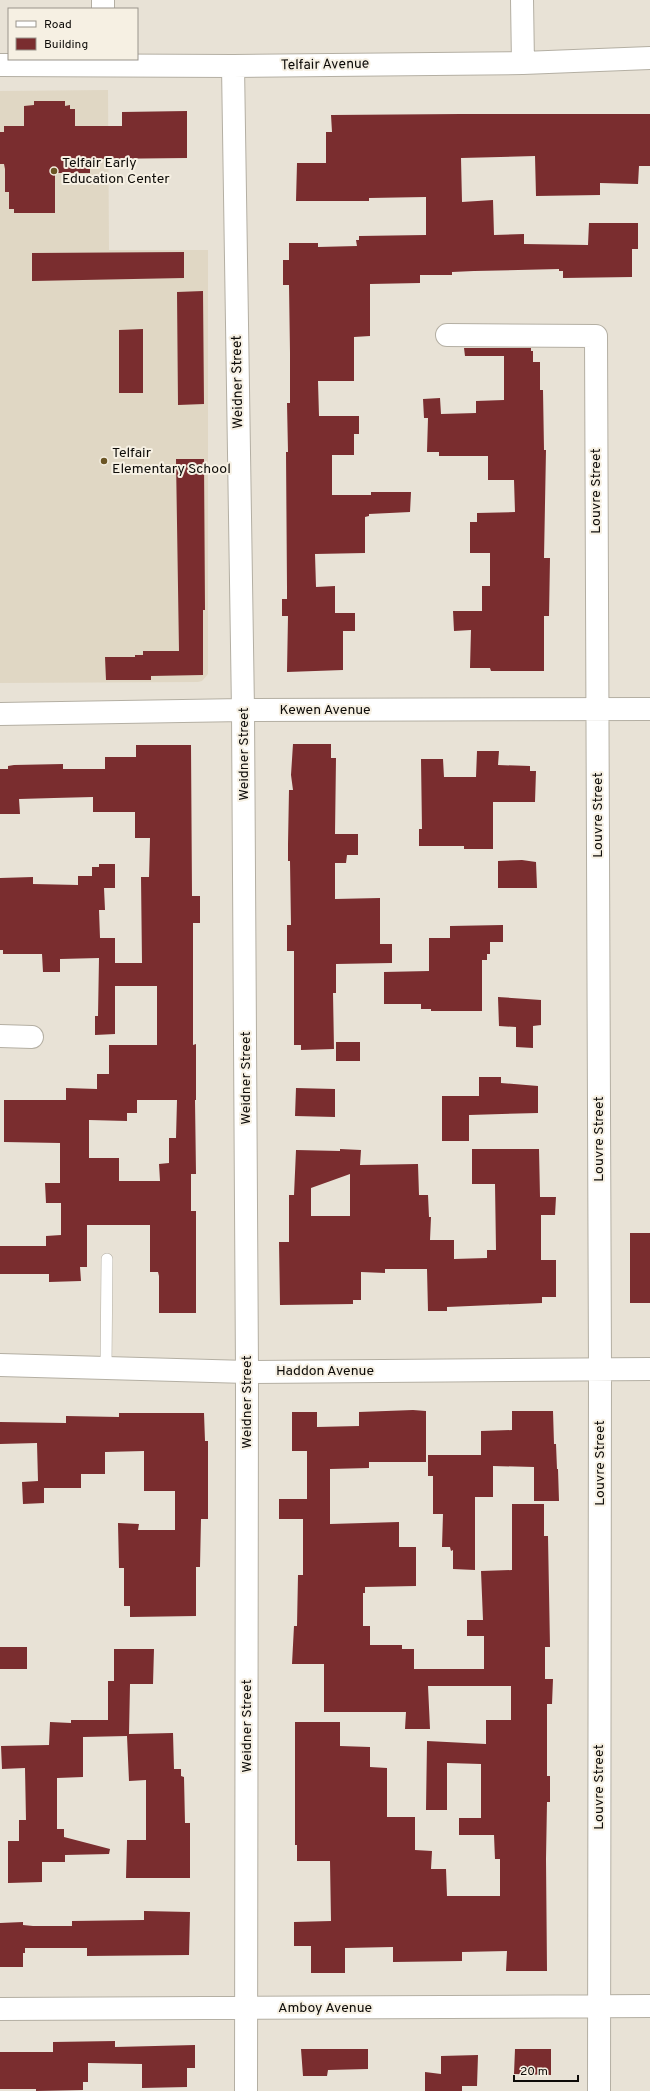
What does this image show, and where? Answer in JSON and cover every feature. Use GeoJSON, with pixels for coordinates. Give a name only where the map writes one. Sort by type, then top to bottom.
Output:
{"type":"FeatureCollection","features":[{"type":"Feature","properties":{"kind":"street"},"geometry":{"type":"LineString","coordinates":[[522,0],[523,63]]}},
{"type":"Feature","properties":{"kind":"street","name":"Telfair Avenue"},"geometry":{"type":"LineString","coordinates":[[0,65],[102,62],[233,66],[523,63],[650,58]]}},
{"type":"Feature","properties":{"kind":"street","name":"Weidner Street"},"geometry":{"type":"LineString","coordinates":[[233,66],[243,710],[247,1372],[246,2091]]}},
{"type":"Feature","properties":{"kind":"street","name":"Louvre Street"},"geometry":{"type":"LineString","coordinates":[[447,335],[596,336],[600,1369],[599,2091]]}},
{"type":"Feature","properties":{"kind":"street","name":"Kewen Avenue"},"geometry":{"type":"LineString","coordinates":[[0,714],[243,710],[650,709]]}},
{"type":"Feature","properties":{"kind":"street"},"geometry":{"type":"LineString","coordinates":[[0,1036],[32,1037]]}},
{"type":"Feature","properties":{"kind":"street","name":"Haddon Avenue"},"geometry":{"type":"LineString","coordinates":[[0,1365],[247,1372],[650,1369]]}},
{"type":"Feature","properties":{"kind":"street","name":"Amboy Avenue"},"geometry":{"type":"LineString","coordinates":[[0,2009],[650,2006]]}},
{"type":"Feature","properties":{"kind":"lane"},"geometry":{"type":"LineString","coordinates":[[106,1368],[107,1259]]}},
{"type":"Feature","properties":{"kind":"shaded area","name":"Telfair Elementary School"},"geometry":{"type":"Polygon","coordinates":[[[108,90],[109,250],[208,250],[208,674],[202,681],[198,682],[0,683],[0,91],[108,90]]]}},
{"type":"Feature","properties":{"kind":"building"},"geometry":{"type":"Polygon","coordinates":[[[34,101],[65,101],[65,106],[70,105],[70,109],[75,109],[75,126],[122,126],[122,112],[187,111],[187,158],[96,159],[96,168],[90,168],[90,173],[55,173],[55,213],[14,213],[14,209],[9,209],[9,192],[5,192],[4,164],[0,164],[0,132],[4,132],[4,126],[24,126],[24,106],[34,105],[34,101]]]}},
{"type":"Feature","properties":{"kind":"building"},"geometry":{"type":"Polygon","coordinates":[[[650,114],[650,166],[639,166],[638,184],[600,183],[600,195],[536,196],[535,156],[461,158],[462,202],[493,200],[494,235],[524,234],[524,244],[588,245],[589,223],[638,223],[638,249],[632,249],[632,277],[563,278],[563,271],[559,271],[559,269],[474,271],[452,272],[452,275],[420,275],[420,283],[370,284],[370,336],[354,337],[354,381],[318,381],[319,416],[359,416],[359,434],[354,434],[354,455],[332,455],[332,495],[371,495],[371,492],[411,492],[410,512],[369,514],[369,516],[365,517],[365,553],[315,554],[316,587],[335,586],[335,613],[355,613],[355,631],[343,631],[343,670],[287,672],[288,616],[282,616],[282,599],[287,599],[286,452],[288,452],[287,403],[290,403],[290,353],[289,285],[283,285],[283,260],[289,260],[289,243],[318,243],[318,247],[357,246],[356,240],[359,240],[359,236],[426,235],[426,197],[369,198],[369,201],[296,201],[297,163],[326,163],[326,132],[332,132],[331,115],[650,114]]]}},
{"type":"Feature","properties":{"kind":"building"},"geometry":{"type":"Polygon","coordinates":[[[184,252],[184,278],[32,281],[32,253],[184,252]]]}},
{"type":"Feature","properties":{"kind":"building"},"geometry":{"type":"Polygon","coordinates":[[[203,291],[204,404],[178,405],[177,292],[203,291]]]}},
{"type":"Feature","properties":{"kind":"building"},"geometry":{"type":"Polygon","coordinates":[[[143,329],[143,393],[119,393],[119,330],[143,329]]]}},
{"type":"Feature","properties":{"kind":"building"},"geometry":{"type":"Polygon","coordinates":[[[464,348],[531,348],[531,351],[533,351],[533,362],[540,362],[540,390],[543,390],[544,450],[546,450],[544,558],[550,558],[549,616],[544,616],[544,671],[491,671],[490,668],[470,668],[471,630],[454,631],[453,611],[482,611],[482,586],[490,586],[490,553],[470,553],[470,522],[477,522],[477,513],[515,512],[514,480],[488,480],[488,456],[439,456],[439,452],[427,452],[428,418],[424,418],[423,399],[440,398],[441,414],[476,413],[476,401],[504,400],[504,356],[465,356],[464,348]]]}},
{"type":"Feature","properties":{"kind":"building"},"geometry":{"type":"Polygon","coordinates":[[[176,459],[204,459],[205,610],[203,610],[203,675],[151,676],[151,680],[106,680],[105,657],[135,657],[135,655],[143,655],[143,651],[179,651],[176,459]]]}},
{"type":"Feature","properties":{"kind":"building"},"geometry":{"type":"Polygon","coordinates":[[[293,744],[331,744],[331,758],[336,758],[335,834],[358,834],[358,855],[347,855],[346,863],[335,863],[335,899],[380,898],[380,944],[392,944],[392,963],[336,964],[336,993],[333,993],[334,1049],[301,1050],[301,1045],[294,1045],[294,951],[287,951],[287,925],[291,925],[290,861],[288,861],[288,844],[289,790],[293,790],[291,775],[293,744]]]}},
{"type":"Feature","properties":{"kind":"building"},"geometry":{"type":"Polygon","coordinates":[[[136,745],[191,745],[192,896],[200,896],[200,923],[193,923],[193,1045],[196,1044],[196,1174],[191,1174],[191,1211],[196,1211],[196,1313],[159,1313],[159,1276],[158,1272],[150,1272],[150,1225],[87,1225],[87,1267],[80,1267],[81,1281],[49,1282],[49,1274],[0,1274],[0,1246],[46,1246],[46,1236],[61,1235],[61,1203],[46,1203],[45,1183],[60,1183],[60,1143],[4,1142],[4,1100],[66,1100],[66,1088],[97,1089],[97,1074],[109,1074],[109,1045],[157,1045],[157,986],[115,986],[115,1034],[95,1035],[95,1016],[98,1016],[99,958],[60,959],[60,972],[43,972],[42,954],[3,954],[3,950],[0,950],[0,878],[33,877],[33,884],[78,885],[78,876],[92,876],[92,867],[99,867],[99,864],[115,864],[115,888],[104,888],[105,910],[99,910],[100,938],[115,938],[115,963],[142,963],[141,877],[149,877],[150,838],[135,838],[135,812],[93,812],[93,797],[19,799],[20,814],[0,814],[0,769],[8,769],[8,766],[14,765],[63,764],[63,769],[105,769],[105,757],[136,757],[136,745]],[[137,1100],[137,1113],[127,1113],[127,1121],[89,1120],[89,1158],[119,1158],[119,1181],[160,1181],[159,1164],[169,1163],[169,1138],[176,1138],[177,1100],[137,1100]]]}},
{"type":"Feature","properties":{"kind":"building"},"geometry":{"type":"Polygon","coordinates":[[[477,751],[499,751],[498,765],[530,766],[530,771],[536,771],[535,802],[493,802],[493,849],[464,849],[464,846],[419,846],[419,829],[422,829],[421,759],[443,759],[444,777],[476,777],[477,751]]]}},
{"type":"Feature","properties":{"kind":"building"},"geometry":{"type":"Polygon","coordinates":[[[522,860],[536,862],[537,888],[498,888],[498,861],[522,860]]]}},
{"type":"Feature","properties":{"kind":"building"},"geometry":{"type":"Polygon","coordinates":[[[503,925],[503,942],[490,942],[490,954],[487,954],[487,960],[482,960],[482,1011],[431,1011],[431,1009],[421,1009],[421,1004],[384,1004],[384,972],[429,971],[429,938],[450,938],[450,926],[503,925]]]}},
{"type":"Feature","properties":{"kind":"building"},"geometry":{"type":"Polygon","coordinates":[[[498,997],[541,1000],[541,1025],[533,1026],[533,1048],[516,1047],[516,1027],[499,1026],[498,997]]]}},
{"type":"Feature","properties":{"kind":"building"},"geometry":{"type":"Polygon","coordinates":[[[336,1042],[360,1042],[360,1061],[336,1061],[336,1042]]]}},
{"type":"Feature","properties":{"kind":"building"},"geometry":{"type":"Polygon","coordinates":[[[479,1077],[501,1077],[501,1083],[538,1086],[538,1113],[469,1115],[469,1141],[442,1141],[442,1096],[479,1096],[479,1077]]]}},
{"type":"Feature","properties":{"kind":"building"},"geometry":{"type":"Polygon","coordinates":[[[296,1088],[335,1089],[335,1117],[295,1116],[296,1088]]]}},
{"type":"Feature","properties":{"kind":"building"},"geometry":{"type":"Polygon","coordinates":[[[340,1149],[361,1150],[360,1165],[418,1164],[419,1195],[428,1195],[429,1217],[431,1217],[430,1240],[454,1240],[454,1259],[487,1258],[487,1250],[496,1250],[495,1184],[472,1184],[472,1149],[539,1149],[540,1197],[556,1197],[555,1215],[541,1215],[541,1260],[556,1260],[556,1297],[542,1297],[542,1303],[447,1307],[447,1311],[428,1311],[427,1269],[385,1269],[385,1273],[361,1272],[361,1300],[353,1300],[353,1304],[280,1305],[279,1242],[289,1242],[289,1195],[294,1195],[296,1150],[340,1151],[340,1149]],[[350,1174],[311,1188],[311,1216],[350,1216],[350,1174]]]}},
{"type":"Feature","properties":{"kind":"building"},"geometry":{"type":"Polygon","coordinates":[[[630,1233],[650,1233],[650,1303],[630,1303],[630,1233]]]}},
{"type":"Feature","properties":{"kind":"building"},"geometry":{"type":"Polygon","coordinates":[[[426,1411],[426,1462],[369,1462],[369,1468],[330,1469],[330,1524],[399,1522],[399,1547],[416,1547],[416,1586],[365,1587],[365,1593],[363,1593],[363,1626],[370,1626],[370,1645],[402,1645],[402,1649],[414,1649],[414,1669],[484,1669],[484,1636],[467,1636],[467,1620],[483,1620],[481,1571],[512,1570],[512,1504],[544,1504],[544,1536],[548,1536],[550,1647],[545,1647],[545,1679],[553,1679],[552,1704],[547,1704],[547,1776],[550,1776],[550,1802],[547,1802],[547,1971],[506,1971],[507,1951],[462,1952],[462,1961],[393,1962],[393,1947],[345,1948],[345,1973],[311,1973],[311,1946],[294,1946],[294,1922],[331,1921],[330,1861],[297,1861],[297,1845],[295,1845],[295,1722],[340,1722],[340,1746],[370,1747],[370,1767],[387,1768],[387,1817],[415,1817],[415,1850],[432,1851],[431,1869],[446,1869],[447,1896],[500,1896],[500,1859],[495,1859],[494,1835],[459,1835],[459,1818],[481,1818],[481,1764],[447,1763],[447,1810],[426,1810],[427,1741],[486,1744],[486,1720],[511,1720],[511,1686],[428,1686],[430,1729],[405,1729],[406,1712],[324,1712],[324,1664],[292,1664],[294,1626],[297,1626],[298,1575],[303,1575],[303,1519],[279,1519],[279,1499],[307,1499],[307,1451],[292,1451],[292,1412],[317,1412],[317,1427],[359,1426],[359,1412],[426,1411]]]}},
{"type":"Feature","properties":{"kind":"building"},"geometry":{"type":"Polygon","coordinates":[[[512,1411],[553,1411],[559,1501],[534,1501],[534,1467],[493,1466],[493,1497],[475,1497],[475,1570],[453,1569],[453,1550],[451,1551],[450,1547],[442,1547],[443,1514],[433,1514],[433,1476],[428,1476],[428,1455],[481,1455],[481,1431],[512,1430],[512,1411]]]}},
{"type":"Feature","properties":{"kind":"building"},"geometry":{"type":"Polygon","coordinates":[[[119,1413],[204,1413],[205,1441],[208,1441],[208,1519],[201,1519],[200,1567],[196,1567],[196,1616],[130,1617],[130,1606],[124,1606],[124,1568],[119,1568],[118,1523],[139,1524],[138,1530],[175,1530],[175,1491],[144,1491],[144,1451],[105,1452],[105,1474],[81,1474],[81,1488],[44,1488],[44,1503],[23,1504],[22,1482],[38,1481],[37,1443],[0,1444],[0,1422],[66,1423],[66,1416],[119,1417],[119,1413]]]}},
{"type":"Feature","properties":{"kind":"building"},"geometry":{"type":"Polygon","coordinates":[[[0,1647],[27,1647],[27,1669],[0,1669],[0,1647]]]}},
{"type":"Feature","properties":{"kind":"building"},"geometry":{"type":"Polygon","coordinates":[[[114,1649],[154,1649],[153,1684],[130,1684],[129,1734],[173,1733],[174,1769],[181,1769],[181,1776],[184,1777],[185,1823],[190,1823],[190,1878],[126,1878],[127,1840],[146,1840],[146,1780],[129,1781],[127,1736],[83,1737],[83,1777],[57,1778],[57,1829],[64,1829],[64,1837],[110,1849],[109,1854],[65,1855],[65,1862],[42,1862],[42,1882],[8,1883],[8,1841],[19,1841],[19,1820],[26,1820],[25,1768],[2,1769],[1,1746],[49,1745],[50,1722],[71,1723],[71,1720],[108,1720],[108,1681],[114,1681],[114,1649]]]}},
{"type":"Feature","properties":{"kind":"building"},"geometry":{"type":"Polygon","coordinates":[[[144,1911],[190,1912],[189,1955],[87,1956],[87,1948],[25,1948],[25,1953],[23,1953],[23,1967],[0,1967],[0,1923],[23,1922],[23,1925],[33,1926],[72,1926],[72,1921],[144,1920],[144,1911]]]}},
{"type":"Feature","properties":{"kind":"building"},"geometry":{"type":"Polygon","coordinates":[[[115,2041],[115,2047],[195,2045],[195,2068],[187,2068],[187,2087],[142,2088],[142,2064],[88,2063],[88,2082],[83,2082],[83,2090],[36,2091],[36,2089],[0,2089],[0,2052],[53,2052],[53,2042],[115,2041]]]}},
{"type":"Feature","properties":{"kind":"building"},"geometry":{"type":"Polygon","coordinates":[[[301,2049],[368,2049],[368,2069],[328,2070],[327,2076],[303,2076],[301,2049]]]}},
{"type":"Feature","properties":{"kind":"building"},"geometry":{"type":"Polygon","coordinates":[[[515,2049],[551,2049],[551,2075],[514,2074],[515,2049]]]}},
{"type":"Feature","properties":{"kind":"building"},"geometry":{"type":"Polygon","coordinates":[[[478,2055],[477,2086],[462,2086],[462,2091],[425,2091],[425,2072],[441,2074],[441,2056],[478,2055]]]}},
{"type":"Feature","properties":{"kind":"place","name":"Telfair Early Education Center"},"geometry":{"type":"Point","coordinates":[54,171]}},
{"type":"Feature","properties":{"kind":"place","name":"Telfair Elementary School"},"geometry":{"type":"Point","coordinates":[104,461]}}]}
